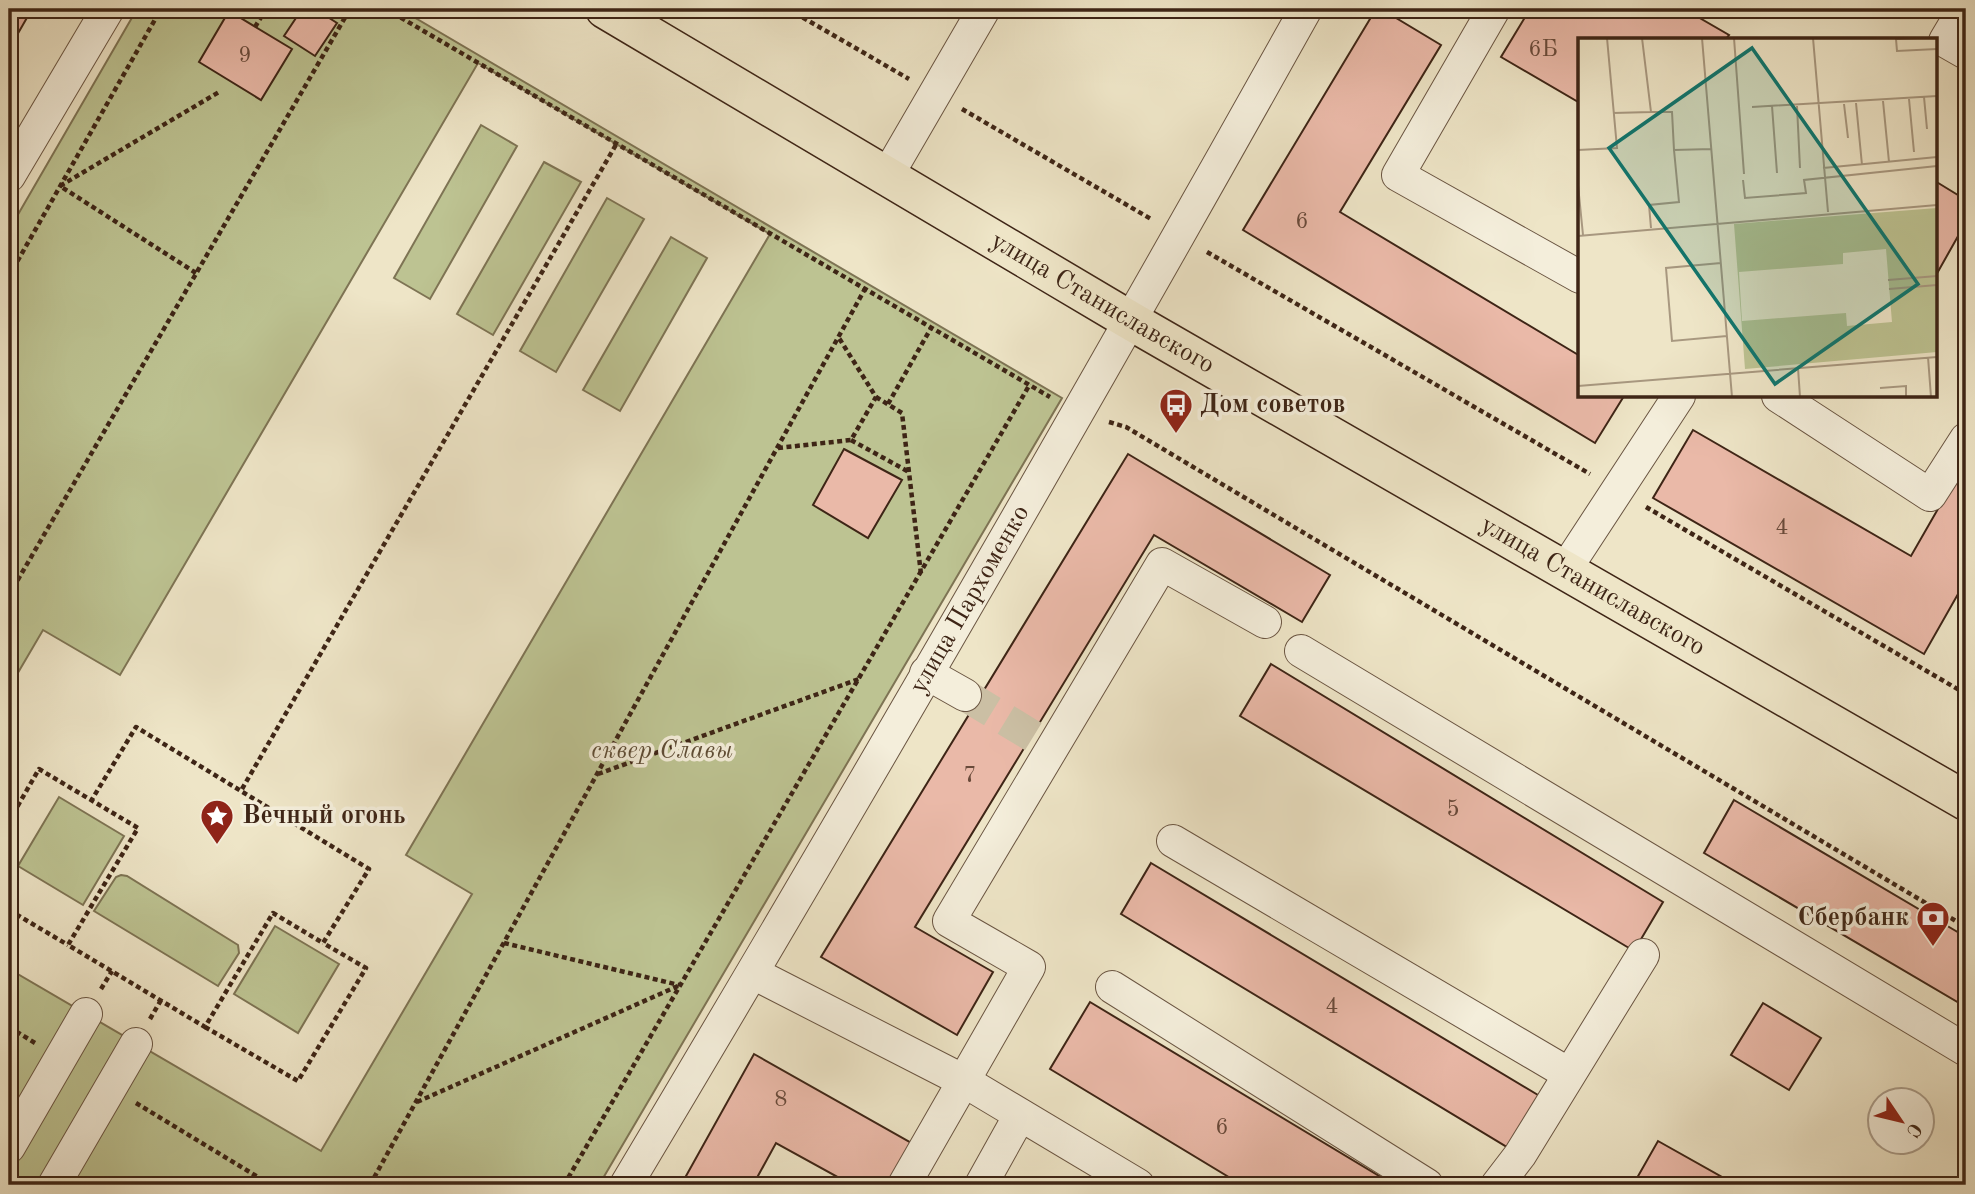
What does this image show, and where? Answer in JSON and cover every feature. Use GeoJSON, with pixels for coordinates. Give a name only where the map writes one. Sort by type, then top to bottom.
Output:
{"type":"FeatureCollection","features":[{"type":"Feature","properties":{"kind":"main road","name":"улица Станиславского"},"geometry":{"type":"LineString","coordinates":[[605,9],[1131,321],[1966,801]]}},
{"type":"Feature","properties":{"kind":"street"},"geometry":{"type":"LineString","coordinates":[[9,176],[108,9]]}},
{"type":"Feature","properties":{"kind":"street"},"geometry":{"type":"LineString","coordinates":[[887,176],[984,9]]}},
{"type":"Feature","properties":{"kind":"street","name":"улица Пархоменко"},"geometry":{"type":"LineString","coordinates":[[625,1185],[753,973],[1078,413],[1306,9]]}},
{"type":"Feature","properties":{"kind":"street"},"geometry":{"type":"LineString","coordinates":[[1494,9],[1398,175],[1578,276]]}},
{"type":"Feature","properties":{"kind":"street"},"geometry":{"type":"LineString","coordinates":[[1964,9],[1945,41],[1966,53]]}},
{"type":"Feature","properties":{"kind":"street"},"geometry":{"type":"LineString","coordinates":[[1565,570],[1678,397]]}},
{"type":"Feature","properties":{"kind":"street"},"geometry":{"type":"LineString","coordinates":[[1780,397],[1930,495],[1966,439]]}},
{"type":"Feature","properties":{"kind":"street"},"geometry":{"type":"LineString","coordinates":[[904,1185],[1029,967],[949,921],[1162,564],[1265,622]]}},
{"type":"Feature","properties":{"kind":"street"},"geometry":{"type":"LineString","coordinates":[[1301,651],[1965,1047]]}},
{"type":"Feature","properties":{"kind":"street"},"geometry":{"type":"LineString","coordinates":[[926,673],[965,695]]}},
{"type":"Feature","properties":{"kind":"street"},"geometry":{"type":"LineString","coordinates":[[1173,841],[1569,1074]]}},
{"type":"Feature","properties":{"kind":"street"},"geometry":{"type":"LineString","coordinates":[[1497,1185],[1520,1155],[1643,955]]}},
{"type":"Feature","properties":{"kind":"street"},"geometry":{"type":"LineString","coordinates":[[753,973],[964,1082],[1138,1185]]}},
{"type":"Feature","properties":{"kind":"street"},"geometry":{"type":"LineString","coordinates":[[1112,987],[1427,1185]]}},
{"type":"Feature","properties":{"kind":"street"},"geometry":{"type":"LineString","coordinates":[[9,1147],[86,1014]]}},
{"type":"Feature","properties":{"kind":"street"},"geometry":{"type":"LineString","coordinates":[[54,1185],[136,1044]]}},
{"type":"Feature","properties":{"kind":"street"},"geometry":{"type":"LineString","coordinates":[[981,1185],[1020,1115]]}},
{"type":"Feature","properties":{"kind":"path"},"geometry":{"type":"LineString","coordinates":[[9,276],[162,9]]}},
{"type":"Feature","properties":{"kind":"path"},"geometry":{"type":"LineString","coordinates":[[255,27],[266,9]]}},
{"type":"Feature","properties":{"kind":"path"},"geometry":{"type":"LineString","coordinates":[[9,595],[350,9]]}},
{"type":"Feature","properties":{"kind":"path"},"geometry":{"type":"LineString","coordinates":[[386,9],[1078,413],[1126,427],[1966,927]]}},
{"type":"Feature","properties":{"kind":"path"},"geometry":{"type":"LineString","coordinates":[[788,9],[1966,694]]}},
{"type":"Feature","properties":{"kind":"path"},"geometry":{"type":"LineString","coordinates":[[60,186],[219,92]]}},
{"type":"Feature","properties":{"kind":"path"},"geometry":{"type":"LineString","coordinates":[[242,789],[617,144]]}},
{"type":"Feature","properties":{"kind":"path"},"geometry":{"type":"LineString","coordinates":[[60,186],[196,273]]}},
{"type":"Feature","properties":{"kind":"path"},"geometry":{"type":"LineString","coordinates":[[370,1185],[866,287]]}},
{"type":"Feature","properties":{"kind":"path"},"geometry":{"type":"LineString","coordinates":[[888,404],[931,328]]}},
{"type":"Feature","properties":{"kind":"path"},"geometry":{"type":"LineString","coordinates":[[839,337],[876,397],[902,413],[921,575]]}},
{"type":"Feature","properties":{"kind":"path"},"geometry":{"type":"LineString","coordinates":[[564,1185],[1030,384]]}},
{"type":"Feature","properties":{"kind":"path"},"geometry":{"type":"LineString","coordinates":[[851,440],[876,397]]}},
{"type":"Feature","properties":{"kind":"path"},"geometry":{"type":"LineString","coordinates":[[778,448],[851,440],[909,472]]}},
{"type":"Feature","properties":{"kind":"path"},"geometry":{"type":"LineString","coordinates":[[597,774],[859,679]]}},
{"type":"Feature","properties":{"kind":"path"},"geometry":{"type":"LineString","coordinates":[[91,801],[136,727],[242,789],[369,869],[323,943]]}},
{"type":"Feature","properties":{"kind":"path"},"geometry":{"type":"LineString","coordinates":[[9,821],[39,769],[138,828],[68,946]]}},
{"type":"Feature","properties":{"kind":"path"},"geometry":{"type":"LineString","coordinates":[[9,910],[68,946],[205,1027],[298,1081],[366,968],[273,913],[205,1027]]}},
{"type":"Feature","properties":{"kind":"path"},"geometry":{"type":"LineString","coordinates":[[504,943],[680,986]]}},
{"type":"Feature","properties":{"kind":"path"},"geometry":{"type":"LineString","coordinates":[[416,1102],[680,986]]}},
{"type":"Feature","properties":{"kind":"green space","name":"сквер Славы"},"geometry":{"type":"Polygon","coordinates":[[[137,9],[400,9],[1062,398],[599,1185],[9,1185],[9,969],[321,1151],[472,894],[406,855],[770,234],[478,63],[120,675],[43,630],[9,688],[9,230],[137,9]]]}},
{"type":"Feature","properties":{"kind":"green space"},"geometry":{"type":"Polygon","coordinates":[[[481,125],[517,146],[430,299],[394,278],[481,125]]]}},
{"type":"Feature","properties":{"kind":"green space"},"geometry":{"type":"Polygon","coordinates":[[[544,162],[581,182],[493,335],[457,314],[544,162]]]}},
{"type":"Feature","properties":{"kind":"green space"},"geometry":{"type":"Polygon","coordinates":[[[607,198],[644,219],[556,372],[520,351],[607,198]]]}},
{"type":"Feature","properties":{"kind":"green space"},"geometry":{"type":"Polygon","coordinates":[[[671,237],[707,258],[620,411],[583,390],[671,237]]]}},
{"type":"Feature","properties":{"kind":"green space"},"geometry":{"type":"Polygon","coordinates":[[[59,797],[124,836],[83,905],[18,866],[59,797]]]}},
{"type":"Feature","properties":{"kind":"green space"},"geometry":{"type":"Polygon","coordinates":[[[127,876],[238,945],[239,953],[218,986],[94,911],[116,877],[127,876]]]}},
{"type":"Feature","properties":{"kind":"green space"},"geometry":{"type":"Polygon","coordinates":[[[275,926],[339,964],[298,1033],[234,994],[275,926]]]}},
{"type":"Feature","properties":{"kind":"building"},"geometry":{"type":"Polygon","coordinates":[[[9,9],[32,9],[9,49],[9,9]]]}},
{"type":"Feature","properties":{"kind":"building"},"geometry":{"type":"Polygon","coordinates":[[[302,9],[315,9],[337,23],[315,56],[284,36],[302,9]]]}},
{"type":"Feature","properties":{"kind":"building"},"geometry":{"type":"Polygon","coordinates":[[[1376,9],[1381,9],[1441,45],[1340,212],[1578,355],[1578,397],[1623,397],[1595,443],[1243,230],[1376,9]]]}},
{"type":"Feature","properties":{"kind":"building"},"geometry":{"type":"Polygon","coordinates":[[[1530,9],[1684,9],[1729,35],[1727,38],[1578,38],[1578,102],[1501,57],[1530,9]]]}},
{"type":"Feature","properties":{"kind":"building"},"geometry":{"type":"Polygon","coordinates":[[[229,11],[292,49],[261,100],[199,62],[229,11]]]}},
{"type":"Feature","properties":{"kind":"building"},"geometry":{"type":"Polygon","coordinates":[[[1937,182],[1966,200],[1966,222],[1937,273],[1937,182]]]}},
{"type":"Feature","properties":{"kind":"building"},"geometry":{"type":"Polygon","coordinates":[[[1693,430],[1911,556],[1966,460],[1966,580],[1924,654],[1653,498],[1693,430]]]}},
{"type":"Feature","properties":{"kind":"building"},"geometry":{"type":"Polygon","coordinates":[[[844,449],[902,480],[868,538],[813,505],[844,449]]]}},
{"type":"Feature","properties":{"kind":"building"},"geometry":{"type":"Polygon","coordinates":[[[1128,454],[1330,575],[1302,622],[1154,535],[915,927],[993,972],[957,1035],[821,957],[1128,454]]]}},
{"type":"Feature","properties":{"kind":"building"},"geometry":{"type":"Polygon","coordinates":[[[1271,664],[1663,902],[1634,951],[1240,716],[1271,664]]]}},
{"type":"Feature","properties":{"kind":"building"},"geometry":{"type":"Polygon","coordinates":[[[1734,800],[1966,937],[1966,1007],[1704,853],[1734,800]]]}},
{"type":"Feature","properties":{"kind":"building"},"geometry":{"type":"Polygon","coordinates":[[[1151,863],[1543,1098],[1512,1150],[1121,914],[1151,863]]]}},
{"type":"Feature","properties":{"kind":"building"},"geometry":{"type":"Polygon","coordinates":[[[1090,1002],[1394,1185],[1242,1185],[1050,1069],[1090,1002]]]}},
{"type":"Feature","properties":{"kind":"building"},"geometry":{"type":"Polygon","coordinates":[[[1763,1003],[1821,1038],[1789,1090],[1731,1055],[1763,1003]]]}},
{"type":"Feature","properties":{"kind":"building"},"geometry":{"type":"Polygon","coordinates":[[[754,1054],[913,1144],[890,1185],[852,1185],[776,1143],[753,1185],[681,1185],[754,1054]]]}},
{"type":"Feature","properties":{"kind":"building"},"geometry":{"type":"Polygon","coordinates":[[[1658,1141],[1729,1181],[1727,1185],[1633,1185],[1658,1141]]]}},
{"type":"Feature","properties":{"kind":"tunnel"},"geometry":{"type":"LineString","coordinates":[[965,695],[1052,748]]}},
{"type":"Feature","properties":{"kind":"place","name":"Дом советов"},"geometry":{"type":"Point","coordinates":[1176,435]}},
{"type":"Feature","properties":{"kind":"place","name":"Вечный огонь"},"geometry":{"type":"Point","coordinates":[217,846]}},
{"type":"Feature","properties":{"kind":"place","name":"Сбербанк"},"geometry":{"type":"Point","coordinates":[1933,948]}}]}
